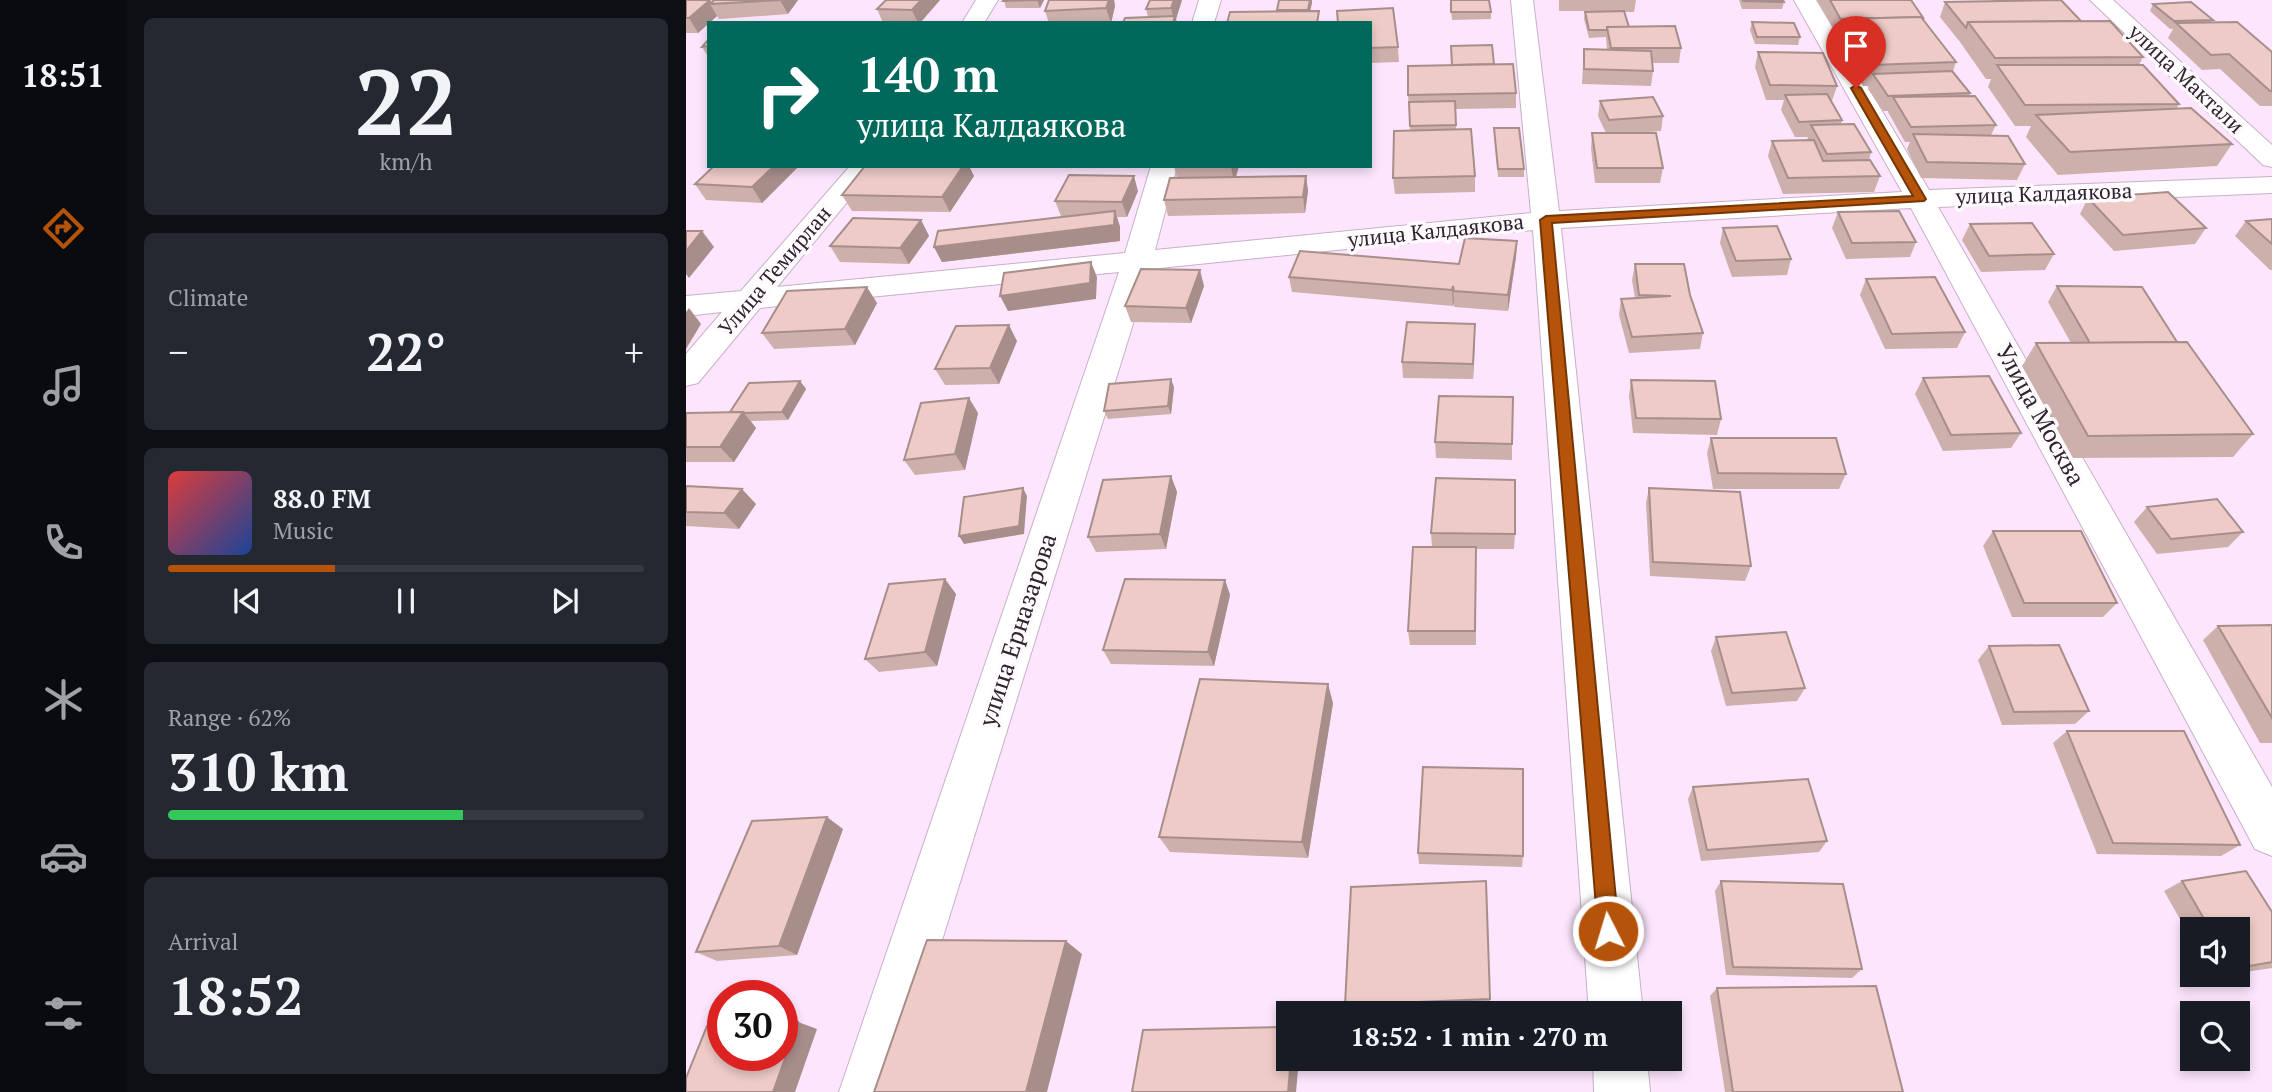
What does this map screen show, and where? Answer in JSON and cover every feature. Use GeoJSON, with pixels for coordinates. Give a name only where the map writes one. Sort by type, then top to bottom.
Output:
{"type":"FeatureCollection","features":[{"type":"Feature","properties":{"kind":"street"},"geometry":{"type":"LineString","coordinates":[[974,21],[987,0]]}},
{"type":"Feature","properties":{"kind":"street"},"geometry":{"type":"LineString","coordinates":[[1204,21],[1210,0]]}},
{"type":"Feature","properties":{"kind":"street"},"geometry":{"type":"LineString","coordinates":[[1522,0],[1546,220],[1615,1001]]}},
{"type":"Feature","properties":{"kind":"street","name":"Улица Москва"},"geometry":{"type":"LineString","coordinates":[[1805,0],[1920,199],[2272,833]]}},
{"type":"Feature","properties":{"kind":"street","name":"улица Мактали"},"geometry":{"type":"LineString","coordinates":[[2101,0],[2272,159]]}},
{"type":"Feature","properties":{"kind":"street","name":"Улица Темирлан"},"geometry":{"type":"LineString","coordinates":[[686,375],[862,168]]}},
{"type":"Feature","properties":{"kind":"street","name":"улица Ерназарова"},"geometry":{"type":"LineString","coordinates":[[867,1092],[1137,262],[1163,168]]}},
{"type":"Feature","properties":{"kind":"street","name":"улица Калдаякова"},"geometry":{"type":"LineString","coordinates":[[686,306],[748,302],[1546,220],[1920,199],[2272,185]]}},
{"type":"Feature","properties":{"kind":"street"},"geometry":{"type":"LineString","coordinates":[[1620,1071],[1622,1092]]}},
{"type":"Feature","properties":{"kind":"building"},"geometry":{"type":"Polygon","coordinates":[[[686,0],[710,0],[686,18],[686,0]]]}},
{"type":"Feature","properties":{"kind":"building"},"geometry":{"type":"Polygon","coordinates":[[[714,0],[780,0],[710,4],[714,0]]]}},
{"type":"Feature","properties":{"kind":"building"},"geometry":{"type":"Polygon","coordinates":[[[886,0],[921,0],[912,10],[877,9],[886,0]]]}},
{"type":"Feature","properties":{"kind":"building"},"geometry":{"type":"Polygon","coordinates":[[[1049,0],[1109,0],[1106,8],[1045,11],[1049,0]]]}},
{"type":"Feature","properties":{"kind":"building"},"geometry":{"type":"Polygon","coordinates":[[[1150,0],[1174,0],[1171,8],[1146,9],[1150,0]]]}},
{"type":"Feature","properties":{"kind":"building"},"geometry":{"type":"Polygon","coordinates":[[[1279,0],[1310,0],[1308,10],[1277,10],[1279,0]]]}},
{"type":"Feature","properties":{"kind":"building"},"geometry":{"type":"Polygon","coordinates":[[[1451,0],[1489,0],[1491,12],[1451,12],[1451,0]]]}},
{"type":"Feature","properties":{"kind":"building"},"geometry":{"type":"Polygon","coordinates":[[[1783,0],[1784,2],[1743,1],[1783,0]]]}},
{"type":"Feature","properties":{"kind":"building"},"geometry":{"type":"Polygon","coordinates":[[[1830,0],[1911,0],[1924,19],[1841,20],[1830,0]]]}},
{"type":"Feature","properties":{"kind":"building"},"geometry":{"type":"Polygon","coordinates":[[[2061,0],[2081,21],[1968,22],[1966,28],[1945,2],[2061,0]]]}},
{"type":"Feature","properties":{"kind":"building"},"geometry":{"type":"Polygon","coordinates":[[[2191,2],[2213,20],[2174,21],[2153,4],[2191,2]]]}},
{"type":"Feature","properties":{"kind":"building"},"geometry":{"type":"Polygon","coordinates":[[[1393,8],[1398,47],[1372,48],[1372,21],[1338,21],[1337,11],[1393,8]]]}},
{"type":"Feature","properties":{"kind":"building"},"geometry":{"type":"Polygon","coordinates":[[[1319,11],[1317,21],[1228,21],[1230,12],[1319,11]]]}},
{"type":"Feature","properties":{"kind":"building"},"geometry":{"type":"Polygon","coordinates":[[[1624,11],[1629,27],[1589,30],[1585,12],[1624,11]]]}},
{"type":"Feature","properties":{"kind":"building"},"geometry":{"type":"Polygon","coordinates":[[[1175,16],[1174,21],[1124,21],[1125,18],[1175,16]]]}},
{"type":"Feature","properties":{"kind":"building"},"geometry":{"type":"Polygon","coordinates":[[[1921,17],[1956,62],[1870,65],[1841,19],[1921,17]]]}},
{"type":"Feature","properties":{"kind":"building"},"geometry":{"type":"Polygon","coordinates":[[[2110,21],[2143,57],[1995,58],[1968,22],[2110,21]]]}},
{"type":"Feature","properties":{"kind":"building"},"geometry":{"type":"Polygon","coordinates":[[[1752,22],[1794,23],[1800,37],[1757,37],[1752,22]]]}},
{"type":"Feature","properties":{"kind":"building"},"geometry":{"type":"Polygon","coordinates":[[[2237,22],[2272,52],[2272,91],[2229,54],[2211,55],[2176,23],[2237,22]]]}},
{"type":"Feature","properties":{"kind":"building"},"geometry":{"type":"Polygon","coordinates":[[[1675,26],[1681,48],[1611,48],[1607,27],[1675,26]]]}},
{"type":"Feature","properties":{"kind":"building"},"geometry":{"type":"Polygon","coordinates":[[[1492,45],[1494,64],[1452,65],[1451,46],[1492,45]]]}},
{"type":"Feature","properties":{"kind":"building"},"geometry":{"type":"Polygon","coordinates":[[[1584,49],[1651,51],[1653,71],[1584,69],[1584,49]]]}},
{"type":"Feature","properties":{"kind":"building"},"geometry":{"type":"Polygon","coordinates":[[[1758,52],[1823,53],[1837,86],[1770,85],[1758,52]]]}},
{"type":"Feature","properties":{"kind":"building"},"geometry":{"type":"Polygon","coordinates":[[[1513,64],[1516,93],[1408,95],[1408,66],[1513,64]]]}},
{"type":"Feature","properties":{"kind":"building"},"geometry":{"type":"Polygon","coordinates":[[[1997,65],[2143,65],[2179,104],[2025,105],[1997,65]]]}},
{"type":"Feature","properties":{"kind":"building"},"geometry":{"type":"Polygon","coordinates":[[[1952,71],[1970,93],[1888,96],[1873,74],[1952,71]]]}},
{"type":"Feature","properties":{"kind":"building"},"geometry":{"type":"Polygon","coordinates":[[[1827,94],[1842,120],[1799,122],[1785,95],[1827,94]]]}},
{"type":"Feature","properties":{"kind":"building"},"geometry":{"type":"Polygon","coordinates":[[[1975,96],[1996,125],[1911,127],[1893,97],[1975,96]]]}},
{"type":"Feature","properties":{"kind":"building"},"geometry":{"type":"Polygon","coordinates":[[[1653,97],[1663,116],[1609,120],[1600,101],[1653,97]]]}},
{"type":"Feature","properties":{"kind":"building"},"geometry":{"type":"Polygon","coordinates":[[[1455,101],[1456,125],[1410,126],[1409,102],[1455,101]]]}},
{"type":"Feature","properties":{"kind":"building"},"geometry":{"type":"Polygon","coordinates":[[[2191,108],[2232,144],[2070,152],[2036,115],[2191,108]]]}},
{"type":"Feature","properties":{"kind":"building"},"geometry":{"type":"Polygon","coordinates":[[[1854,124],[1871,152],[1827,154],[1811,125],[1854,124]]]}},
{"type":"Feature","properties":{"kind":"building"},"geometry":{"type":"Polygon","coordinates":[[[1494,128],[1519,128],[1524,169],[1498,169],[1494,128]]]}},
{"type":"Feature","properties":{"kind":"building"},"geometry":{"type":"Polygon","coordinates":[[[1471,129],[1475,176],[1393,178],[1394,131],[1471,129]]]}},
{"type":"Feature","properties":{"kind":"building"},"geometry":{"type":"Polygon","coordinates":[[[1592,133],[1656,133],[1663,168],[1597,168],[1592,133]]]}},
{"type":"Feature","properties":{"kind":"building"},"geometry":{"type":"Polygon","coordinates":[[[1913,134],[2008,136],[2025,164],[1927,162],[1913,134]]]}},
{"type":"Feature","properties":{"kind":"building"},"geometry":{"type":"Polygon","coordinates":[[[1814,140],[1823,161],[1870,160],[1880,176],[1788,178],[1772,141],[1814,140]]]}},
{"type":"Feature","properties":{"kind":"building"},"geometry":{"type":"Polygon","coordinates":[[[712,168],[772,168],[752,187],[695,184],[712,168]]]}},
{"type":"Feature","properties":{"kind":"building"},"geometry":{"type":"Polygon","coordinates":[[[863,168],[962,168],[942,197],[842,195],[863,168]]]}},
{"type":"Feature","properties":{"kind":"building"},"geometry":{"type":"Polygon","coordinates":[[[1069,175],[1134,176],[1122,202],[1055,201],[1069,175]]]}},
{"type":"Feature","properties":{"kind":"building"},"geometry":{"type":"Polygon","coordinates":[[[1306,176],[1303,197],[1164,200],[1170,178],[1306,176]]]}},
{"type":"Feature","properties":{"kind":"building"},"geometry":{"type":"Polygon","coordinates":[[[2168,192],[2206,228],[2123,235],[2088,198],[2168,192]]]}},
{"type":"Feature","properties":{"kind":"building"},"geometry":{"type":"Polygon","coordinates":[[[1115,211],[1114,225],[934,247],[938,231],[1115,211]]]}},
{"type":"Feature","properties":{"kind":"building"},"geometry":{"type":"Polygon","coordinates":[[[1899,211],[1916,242],[1852,243],[1838,212],[1899,211]]]}},
{"type":"Feature","properties":{"kind":"building"},"geometry":{"type":"Polygon","coordinates":[[[853,218],[921,220],[900,248],[830,246],[853,218]]]}},
{"type":"Feature","properties":{"kind":"building"},"geometry":{"type":"Polygon","coordinates":[[[2272,219],[2272,244],[2246,221],[2272,219]]]}},
{"type":"Feature","properties":{"kind":"building"},"geometry":{"type":"Polygon","coordinates":[[[2032,223],[2054,254],[1989,256],[1970,224],[2032,223]]]}},
{"type":"Feature","properties":{"kind":"building"},"geometry":{"type":"Polygon","coordinates":[[[1777,226],[1791,259],[1736,261],[1723,228],[1777,226]]]}},
{"type":"Feature","properties":{"kind":"building"},"geometry":{"type":"Polygon","coordinates":[[[686,231],[702,231],[686,251],[686,231]]]}},
{"type":"Feature","properties":{"kind":"building"},"geometry":{"type":"Polygon","coordinates":[[[1465,238],[1517,241],[1508,295],[1454,291],[1453,286],[1452,290],[1289,277],[1300,251],[1459,264],[1465,238]]]}},
{"type":"Feature","properties":{"kind":"building"},"geometry":{"type":"Polygon","coordinates":[[[1091,262],[1090,283],[1000,296],[1004,273],[1091,262]]]}},
{"type":"Feature","properties":{"kind":"building"},"geometry":{"type":"Polygon","coordinates":[[[1635,264],[1684,264],[1690,295],[1703,333],[1632,337],[1621,299],[1671,296],[1639,295],[1635,264]]]}},
{"type":"Feature","properties":{"kind":"building"},"geometry":{"type":"Polygon","coordinates":[[[1141,269],[1200,270],[1186,308],[1125,306],[1141,269]]]}},
{"type":"Feature","properties":{"kind":"building"},"geometry":{"type":"Polygon","coordinates":[[[1935,277],[1965,332],[1892,334],[1866,279],[1935,277]]]}},
{"type":"Feature","properties":{"kind":"building"},"geometry":{"type":"Polygon","coordinates":[[[2057,286],[2142,287],[2177,342],[2090,343],[2057,286]]]}},
{"type":"Feature","properties":{"kind":"building"},"geometry":{"type":"Polygon","coordinates":[[[867,287],[845,329],[762,333],[787,291],[867,287]]]}},
{"type":"Feature","properties":{"kind":"building"},"geometry":{"type":"Polygon","coordinates":[[[1407,322],[1475,324],[1473,364],[1402,362],[1407,322]]]}},
{"type":"Feature","properties":{"kind":"building"},"geometry":{"type":"Polygon","coordinates":[[[1009,325],[990,368],[935,369],[956,326],[1009,325]]]}},
{"type":"Feature","properties":{"kind":"building"},"geometry":{"type":"Polygon","coordinates":[[[2187,342],[2253,434],[2088,436],[2036,343],[2187,342]]]}},
{"type":"Feature","properties":{"kind":"building"},"geometry":{"type":"Polygon","coordinates":[[[1989,376],[2021,433],[1951,435],[1923,378],[1989,376]]]}},
{"type":"Feature","properties":{"kind":"building"},"geometry":{"type":"Polygon","coordinates":[[[1171,379],[1168,406],[1104,411],[1109,384],[1171,379]]]}},
{"type":"Feature","properties":{"kind":"building"},"geometry":{"type":"Polygon","coordinates":[[[1631,380],[1715,381],[1721,419],[1636,418],[1631,380]]]}},
{"type":"Feature","properties":{"kind":"building"},"geometry":{"type":"Polygon","coordinates":[[[800,381],[782,412],[730,412],[749,383],[800,381]]]}},
{"type":"Feature","properties":{"kind":"building"},"geometry":{"type":"Polygon","coordinates":[[[1439,396],[1513,397],[1512,444],[1435,442],[1439,396]]]}},
{"type":"Feature","properties":{"kind":"building"},"geometry":{"type":"Polygon","coordinates":[[[969,398],[955,454],[904,460],[921,403],[969,398]]]}},
{"type":"Feature","properties":{"kind":"building"},"geometry":{"type":"Polygon","coordinates":[[[743,412],[720,447],[686,447],[686,413],[743,412]]]}},
{"type":"Feature","properties":{"kind":"building"},"geometry":{"type":"Polygon","coordinates":[[[1711,438],[1836,438],[1846,474],[1718,473],[1711,438]]]}},
{"type":"Feature","properties":{"kind":"building"},"geometry":{"type":"Polygon","coordinates":[[[1171,476],[1160,534],[1088,537],[1103,480],[1171,476]]]}},
{"type":"Feature","properties":{"kind":"building"},"geometry":{"type":"Polygon","coordinates":[[[1436,478],[1515,480],[1515,534],[1431,533],[1436,478]]]}},
{"type":"Feature","properties":{"kind":"building"},"geometry":{"type":"Polygon","coordinates":[[[686,486],[742,489],[724,513],[686,512],[686,486]]]}},
{"type":"Feature","properties":{"kind":"building"},"geometry":{"type":"Polygon","coordinates":[[[1023,488],[1019,526],[959,536],[964,497],[1023,488]]]}},
{"type":"Feature","properties":{"kind":"building"},"geometry":{"type":"Polygon","coordinates":[[[1649,488],[1740,492],[1751,566],[1653,562],[1649,488]]]}},
{"type":"Feature","properties":{"kind":"building"},"geometry":{"type":"Polygon","coordinates":[[[2217,499],[2243,532],[2171,539],[2147,507],[2217,499]]]}},
{"type":"Feature","properties":{"kind":"building"},"geometry":{"type":"Polygon","coordinates":[[[1993,531],[2081,531],[2117,603],[2024,603],[1993,531]]]}},
{"type":"Feature","properties":{"kind":"building"},"geometry":{"type":"Polygon","coordinates":[[[1413,547],[1476,547],[1475,631],[1408,631],[1413,547]]]}},
{"type":"Feature","properties":{"kind":"building"},"geometry":{"type":"Polygon","coordinates":[[[945,579],[925,652],[865,659],[889,584],[945,579]]]}},
{"type":"Feature","properties":{"kind":"building"},"geometry":{"type":"Polygon","coordinates":[[[1125,579],[1225,580],[1208,652],[1103,650],[1125,579]]]}},
{"type":"Feature","properties":{"kind":"building"},"geometry":{"type":"Polygon","coordinates":[[[2272,625],[2272,718],[2218,626],[2272,625]]]}},
{"type":"Feature","properties":{"kind":"building"},"geometry":{"type":"Polygon","coordinates":[[[1786,632],[1805,688],[1732,693],[1716,637],[1786,632]]]}},
{"type":"Feature","properties":{"kind":"building"},"geometry":{"type":"Polygon","coordinates":[[[2059,645],[2089,711],[2014,712],[1989,646],[2059,645]]]}},
{"type":"Feature","properties":{"kind":"building"},"geometry":{"type":"Polygon","coordinates":[[[1200,679],[1328,684],[1302,842],[1159,837],[1200,679]]]}},
{"type":"Feature","properties":{"kind":"building"},"geometry":{"type":"Polygon","coordinates":[[[2067,731],[2184,731],[2240,845],[2113,843],[2067,731]]]}},
{"type":"Feature","properties":{"kind":"building"},"geometry":{"type":"Polygon","coordinates":[[[1423,767],[1523,769],[1523,856],[1418,853],[1423,767]]]}},
{"type":"Feature","properties":{"kind":"building"},"geometry":{"type":"Polygon","coordinates":[[[1808,779],[1827,841],[1707,850],[1693,787],[1808,779]]]}},
{"type":"Feature","properties":{"kind":"building"},"geometry":{"type":"Polygon","coordinates":[[[827,817],[779,946],[696,952],[752,821],[827,817]]]}},
{"type":"Feature","properties":{"kind":"building"},"geometry":{"type":"Polygon","coordinates":[[[2246,871],[2272,912],[2272,962],[2250,966],[2250,917],[2203,917],[2182,881],[2246,871]]]}},
{"type":"Feature","properties":{"kind":"building"},"geometry":{"type":"Polygon","coordinates":[[[1486,881],[1490,999],[1345,1001],[1351,887],[1486,881]]]}},
{"type":"Feature","properties":{"kind":"building"},"geometry":{"type":"Polygon","coordinates":[[[1721,881],[1843,884],[1862,969],[1733,967],[1721,881]]]}},
{"type":"Feature","properties":{"kind":"building"},"geometry":{"type":"Polygon","coordinates":[[[927,940],[1066,941],[1026,1092],[874,1092],[927,940]]]}},
{"type":"Feature","properties":{"kind":"building"},"geometry":{"type":"Polygon","coordinates":[[[1876,986],[1903,1092],[1733,1092],[1717,988],[1876,986]]]}},
{"type":"Feature","properties":{"kind":"building"},"geometry":{"type":"Polygon","coordinates":[[[707,1026],[707,1071],[780,1071],[773,1092],[686,1092],[686,1078],[707,1026]]]}},
{"type":"Feature","properties":{"kind":"building"},"geometry":{"type":"Polygon","coordinates":[[[1276,1027],[1276,1071],[1290,1071],[1288,1092],[1132,1092],[1143,1030],[1276,1027]]]}},
{"type":"Feature","properties":{"kind":"route"},"geometry":{"type":"LineString","coordinates":[[1608,931],[1546,220],[1920,199],[1856,88]]}}]}
